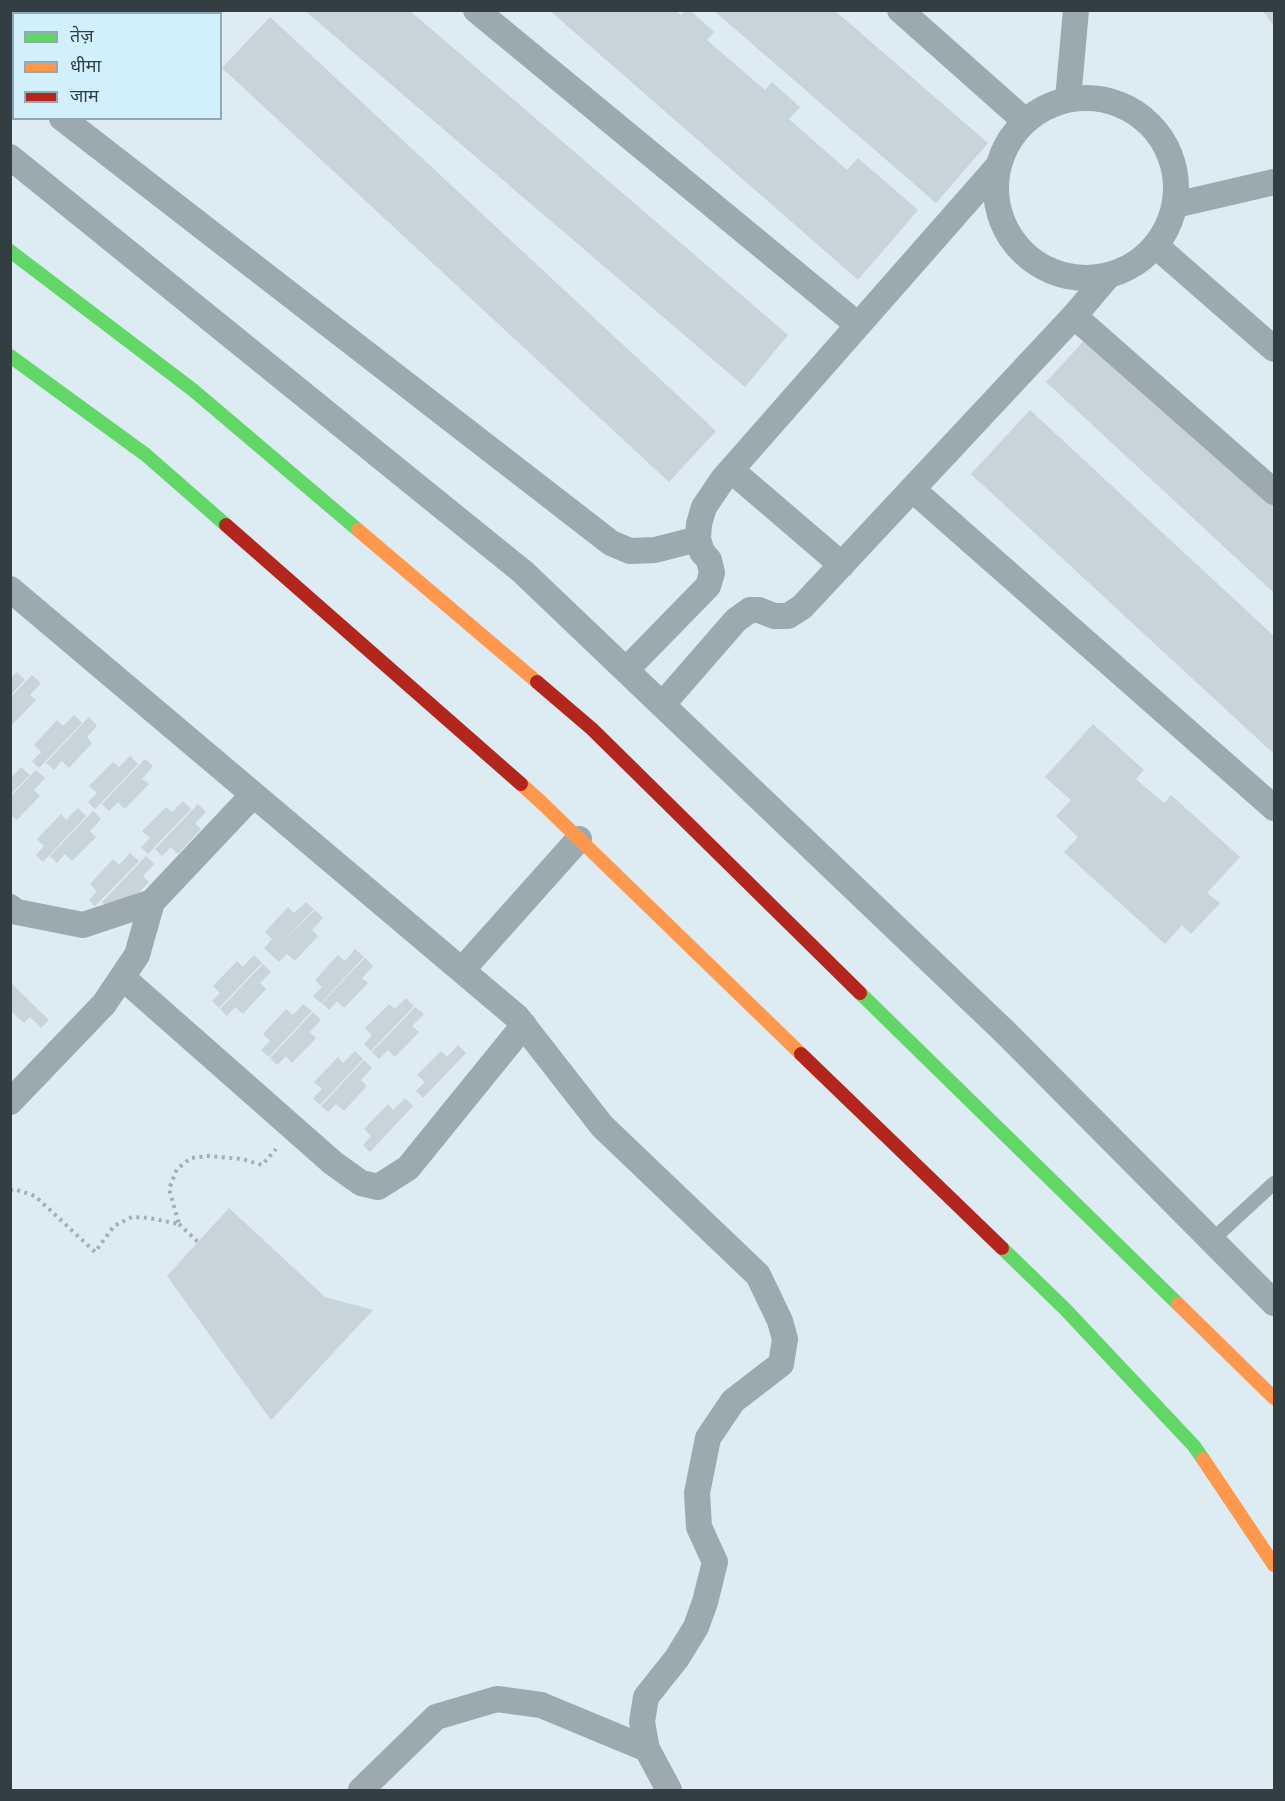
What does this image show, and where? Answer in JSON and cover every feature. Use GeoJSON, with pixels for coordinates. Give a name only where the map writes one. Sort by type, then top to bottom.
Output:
{"type":"FeatureCollection","features":[{"type":"Feature","properties":{"kind":"street"},"geometry":{"type":"LineString","coordinates":[[476,10],[858,325]]}},
{"type":"Feature","properties":{"kind":"street"},"geometry":{"type":"LineString","coordinates":[[900,10],[1025,121]]}},
{"type":"Feature","properties":{"kind":"street"},"geometry":{"type":"LineString","coordinates":[[1068,99],[1076,10]]}},
{"type":"Feature","properties":{"kind":"street"},"geometry":{"type":"LineString","coordinates":[[1092,97],[1118,103],[1136,112],[1155,129],[1165,143],[1173,162],[1176,184],[1175,205],[1156,246],[1132,267],[1108,276],[1080,279],[1055,274],[1034,262],[1016,246],[1004,225],[996,196],[999,165],[1009,140],[1025,121],[1044,108],[1068,99],[1092,97]]}},
{"type":"Feature","properties":{"kind":"street"},"geometry":{"type":"LineString","coordinates":[[65,120],[611,543],[630,551],[655,550],[698,539]]}},
{"type":"Feature","properties":{"kind":"street"},"geometry":{"type":"LineString","coordinates":[[10,157],[523,572],[1006,1033],[1275,1303]]}},
{"type":"Feature","properties":{"kind":"street"},"geometry":{"type":"LineString","coordinates":[[626,670],[708,586],[712,573],[709,560],[702,552],[698,539],[699,524],[704,507],[731,470],[999,165]]}},
{"type":"Feature","properties":{"kind":"street"},"geometry":{"type":"LineString","coordinates":[[1175,205],[1275,183]]}},
{"type":"Feature","properties":{"kind":"street"},"geometry":{"type":"LineString","coordinates":[[1156,246],[1275,349]]}},
{"type":"Feature","properties":{"kind":"street"},"geometry":{"type":"LineString","coordinates":[[10,251],[193,390],[592,729],[1275,1398]]}},
{"type":"Feature","properties":{"kind":"street"},"geometry":{"type":"LineString","coordinates":[[662,705],[736,620],[750,610],[759,610],[774,616],[788,616],[802,608],[1074,316],[1108,276]]}},
{"type":"Feature","properties":{"kind":"street"},"geometry":{"type":"LineString","coordinates":[[1074,316],[1275,492]]}},
{"type":"Feature","properties":{"kind":"street"},"geometry":{"type":"LineString","coordinates":[[10,356],[146,455],[542,803],[1065,1309],[1194,1446],[1275,1565]]}},
{"type":"Feature","properties":{"kind":"street"},"geometry":{"type":"LineString","coordinates":[[731,470],[842,564]]}},
{"type":"Feature","properties":{"kind":"street"},"geometry":{"type":"LineString","coordinates":[[912,489],[1275,808]]}},
{"type":"Feature","properties":{"kind":"street"},"geometry":{"type":"LineString","coordinates":[[10,589],[517,1017],[602,1126],[758,1275],[780,1321],[785,1339],[781,1364],[733,1401],[708,1438],[698,1493],[699,1527],[716,1562],[696,1627],[677,1658],[646,1697],[642,1722],[647,1749],[669,1791]]}},
{"type":"Feature","properties":{"kind":"street"},"geometry":{"type":"LineString","coordinates":[[10,1102],[104,1004],[137,955],[152,902],[254,795]]}},
{"type":"Feature","properties":{"kind":"street"},"geometry":{"type":"LineString","coordinates":[[462,970],[579,839]]}},
{"type":"Feature","properties":{"kind":"street"},"geometry":{"type":"LineString","coordinates":[[10,907],[16,912],[83,925],[152,902]]}},
{"type":"Feature","properties":{"kind":"street"},"geometry":{"type":"LineString","coordinates":[[122,976],[333,1163],[361,1183],[378,1187],[408,1168],[524,1025]]}},
{"type":"Feature","properties":{"kind":"street"},"geometry":{"type":"LineString","coordinates":[[361,1791],[436,1717],[497,1699],[541,1705],[647,1749]]}},
{"type":"Feature","properties":{"kind":"lane"},"geometry":{"type":"LineString","coordinates":[[1212,1240],[1275,1183]]}},
{"type":"Feature","properties":{"kind":"path"},"geometry":{"type":"LineString","coordinates":[[198,1242],[179,1224],[169,1189],[177,1169],[191,1158],[208,1155],[242,1160],[261,1166],[277,1147]]}},
{"type":"Feature","properties":{"kind":"path"},"geometry":{"type":"LineString","coordinates":[[10,1190],[14,1189],[35,1196],[95,1252],[114,1226],[132,1217],[179,1224]]}},
{"type":"Feature","properties":{"kind":"building"},"geometry":{"type":"Polygon","coordinates":[[[52,10],[179,10],[178,12],[54,12],[52,10]]]}},
{"type":"Feature","properties":{"kind":"building"},"geometry":{"type":"Polygon","coordinates":[[[304,10],[409,10],[788,335],[745,387],[304,10]]]}},
{"type":"Feature","properties":{"kind":"building"},"geometry":{"type":"Polygon","coordinates":[[[549,10],[675,10],[681,15],[686,10],[690,10],[714,32],[707,40],[765,90],[772,82],[800,107],[789,119],[847,170],[858,158],[918,210],[858,280],[549,10]]]}},
{"type":"Feature","properties":{"kind":"building"},"geometry":{"type":"Polygon","coordinates":[[[713,10],[834,10],[988,143],[936,203],[713,10]]]}},
{"type":"Feature","properties":{"kind":"building"},"geometry":{"type":"Polygon","coordinates":[[[1262,10],[1274,10],[1274,26],[1262,10]]]}},
{"type":"Feature","properties":{"kind":"building"},"geometry":{"type":"Polygon","coordinates":[[[270,17],[716,431],[669,482],[222,68],[270,17]]]}},
{"type":"Feature","properties":{"kind":"building"},"geometry":{"type":"Polygon","coordinates":[[[1091,333],[1274,503],[1274,593],[1046,382],[1091,333]]]}},
{"type":"Feature","properties":{"kind":"building"},"geometry":{"type":"Polygon","coordinates":[[[1030,410],[1274,636],[1274,754],[971,474],[1030,410]]]}},
{"type":"Feature","properties":{"kind":"building"},"geometry":{"type":"Polygon","coordinates":[[[17,672],[25,680],[10,696],[10,679],[17,672]]]}},
{"type":"Feature","properties":{"kind":"building"},"geometry":{"type":"Polygon","coordinates":[[[32,675],[41,683],[30,695],[36,700],[12,725],[10,723],[10,698],[32,675]]]}},
{"type":"Feature","properties":{"kind":"building"},"geometry":{"type":"Polygon","coordinates":[[[74,715],[82,723],[39,768],[32,761],[41,752],[34,745],[57,720],[63,726],[74,715]]]}},
{"type":"Feature","properties":{"kind":"building"},"geometry":{"type":"Polygon","coordinates":[[[89,717],[97,726],[87,737],[92,743],[69,768],[62,761],[54,770],[46,763],[89,717]]]}},
{"type":"Feature","properties":{"kind":"building"},"geometry":{"type":"Polygon","coordinates":[[[1093,724],[1144,770],[1136,779],[1164,803],[1171,795],[1240,857],[1207,893],[1220,903],[1191,934],[1182,925],[1165,944],[1064,852],[1078,837],[1056,816],[1071,800],[1045,777],[1093,724]]]}},
{"type":"Feature","properties":{"kind":"building"},"geometry":{"type":"Polygon","coordinates":[[[130,756],[138,764],[95,809],[88,802],[97,793],[89,786],[113,762],[119,767],[130,756]]]}},
{"type":"Feature","properties":{"kind":"building"},"geometry":{"type":"Polygon","coordinates":[[[145,759],[153,766],[142,779],[149,784],[125,809],[118,802],[109,811],[102,804],[145,759]]]}},
{"type":"Feature","properties":{"kind":"building"},"geometry":{"type":"Polygon","coordinates":[[[21,767],[30,775],[10,795],[10,779],[21,767]]]}},
{"type":"Feature","properties":{"kind":"building"},"geometry":{"type":"Polygon","coordinates":[[[36,770],[45,778],[34,790],[40,796],[17,820],[10,815],[10,797],[36,770]]]}},
{"type":"Feature","properties":{"kind":"building"},"geometry":{"type":"Polygon","coordinates":[[[183,801],[191,809],[148,854],[141,847],[150,838],[142,831],[166,807],[172,812],[183,801]]]}},
{"type":"Feature","properties":{"kind":"building"},"geometry":{"type":"Polygon","coordinates":[[[198,804],[206,812],[195,823],[201,829],[178,854],[171,847],[162,856],[155,849],[198,804]]]}},
{"type":"Feature","properties":{"kind":"building"},"geometry":{"type":"Polygon","coordinates":[[[78,808],[86,816],[43,862],[36,855],[44,846],[37,839],[61,814],[66,820],[78,808]]]}},
{"type":"Feature","properties":{"kind":"building"},"geometry":{"type":"Polygon","coordinates":[[[93,811],[101,819],[90,831],[96,837],[72,861],[65,854],[57,863],[50,856],[93,811]]]}},
{"type":"Feature","properties":{"kind":"building"},"geometry":{"type":"Polygon","coordinates":[[[130,853],[139,861],[95,906],[89,900],[97,891],[90,884],[113,859],[119,865],[130,853]]]}},
{"type":"Feature","properties":{"kind":"building"},"geometry":{"type":"Polygon","coordinates":[[[146,856],[154,864],[143,876],[149,882],[125,907],[118,900],[110,909],[102,902],[146,856]]]}},
{"type":"Feature","properties":{"kind":"building"},"geometry":{"type":"Polygon","coordinates":[[[306,902],[314,909],[283,942],[315,910],[323,918],[312,930],[318,936],[295,961],[287,954],[279,962],[264,948],[272,939],[265,932],[288,907],[294,913],[306,902]]]}},
{"type":"Feature","properties":{"kind":"building"},"geometry":{"type":"Polygon","coordinates":[[[355,949],[364,957],[321,1003],[313,996],[322,987],[315,980],[338,955],[345,961],[355,949]]]}},
{"type":"Feature","properties":{"kind":"building"},"geometry":{"type":"Polygon","coordinates":[[[254,955],[262,963],[219,1008],[212,1001],[220,993],[213,986],[237,961],[243,967],[254,955]]]}},
{"type":"Feature","properties":{"kind":"building"},"geometry":{"type":"Polygon","coordinates":[[[365,958],[373,966],[362,978],[368,983],[344,1008],[337,1001],[329,1010],[322,1003],[365,958]]]}},
{"type":"Feature","properties":{"kind":"building"},"geometry":{"type":"Polygon","coordinates":[[[263,964],[271,972],[260,983],[266,989],[243,1014],[235,1007],[227,1016],[220,1009],[263,964]]]}},
{"type":"Feature","properties":{"kind":"building"},"geometry":{"type":"Polygon","coordinates":[[[10,982],[49,1020],[41,1028],[30,1017],[24,1023],[10,1010],[10,982]]]}},
{"type":"Feature","properties":{"kind":"building"},"geometry":{"type":"Polygon","coordinates":[[[406,998],[414,1006],[371,1051],[364,1044],[372,1035],[365,1028],[389,1004],[395,1009],[406,998]]]}},
{"type":"Feature","properties":{"kind":"building"},"geometry":{"type":"Polygon","coordinates":[[[303,1004],[312,1011],[269,1057],[261,1050],[270,1041],[263,1034],[286,1009],[293,1015],[303,1004]]]}},
{"type":"Feature","properties":{"kind":"building"},"geometry":{"type":"Polygon","coordinates":[[[415,1007],[424,1014],[412,1026],[419,1032],[395,1057],[388,1050],[379,1059],[372,1052],[415,1007]]]}},
{"type":"Feature","properties":{"kind":"building"},"geometry":{"type":"Polygon","coordinates":[[[313,1012],[321,1020],[310,1032],[316,1038],[292,1063],[286,1056],[277,1065],[270,1058],[313,1012]]]}},
{"type":"Feature","properties":{"kind":"building"},"geometry":{"type":"Polygon","coordinates":[[[458,1045],[466,1053],[423,1098],[416,1091],[425,1082],[417,1075],[441,1051],[447,1057],[458,1045]]]}},
{"type":"Feature","properties":{"kind":"building"},"geometry":{"type":"Polygon","coordinates":[[[355,1051],[363,1059],[320,1105],[313,1098],[322,1089],[314,1082],[338,1057],[343,1063],[355,1051]]]}},
{"type":"Feature","properties":{"kind":"building"},"geometry":{"type":"Polygon","coordinates":[[[364,1060],[372,1068],[361,1080],[367,1086],[344,1111],[336,1104],[328,1112],[321,1106],[364,1060]]]}},
{"type":"Feature","properties":{"kind":"building"},"geometry":{"type":"Polygon","coordinates":[[[405,1098],[413,1106],[370,1152],[363,1145],[371,1136],[364,1129],[388,1104],[393,1110],[405,1098]]]}},
{"type":"Feature","properties":{"kind":"building"},"geometry":{"type":"Polygon","coordinates":[[[229,1208],[325,1297],[373,1310],[271,1420],[167,1276],[229,1208]]]}},
{"type":"Feature","properties":{"kind":"traffic: fast"},"geometry":{"type":"LineString","coordinates":[[10,251],[193,390],[358,530]]}},
{"type":"Feature","properties":{"kind":"traffic: fast"},"geometry":{"type":"LineString","coordinates":[[10,356],[146,455],[226,525]]}},
{"type":"Feature","properties":{"kind":"traffic: fast"},"geometry":{"type":"LineString","coordinates":[[860,993],[1178,1304]]}},
{"type":"Feature","properties":{"kind":"traffic: fast"},"geometry":{"type":"LineString","coordinates":[[1002,1248],[1065,1309],[1194,1446],[1203,1459]]}},
{"type":"Feature","properties":{"kind":"traffic: slow"},"geometry":{"type":"LineString","coordinates":[[358,530],[537,682]]}},
{"type":"Feature","properties":{"kind":"traffic: slow"},"geometry":{"type":"LineString","coordinates":[[521,784],[801,1054]]}},
{"type":"Feature","properties":{"kind":"traffic: slow"},"geometry":{"type":"LineString","coordinates":[[1178,1304],[1274,1398]]}},
{"type":"Feature","properties":{"kind":"traffic: slow"},"geometry":{"type":"LineString","coordinates":[[1203,1459],[1274,1565]]}},
{"type":"Feature","properties":{"kind":"traffic: jam"},"geometry":{"type":"LineString","coordinates":[[226,525],[521,784]]}},
{"type":"Feature","properties":{"kind":"traffic: jam"},"geometry":{"type":"LineString","coordinates":[[537,682],[592,729],[860,993]]}},
{"type":"Feature","properties":{"kind":"traffic: jam"},"geometry":{"type":"LineString","coordinates":[[801,1054],[1002,1248]]}}]}
